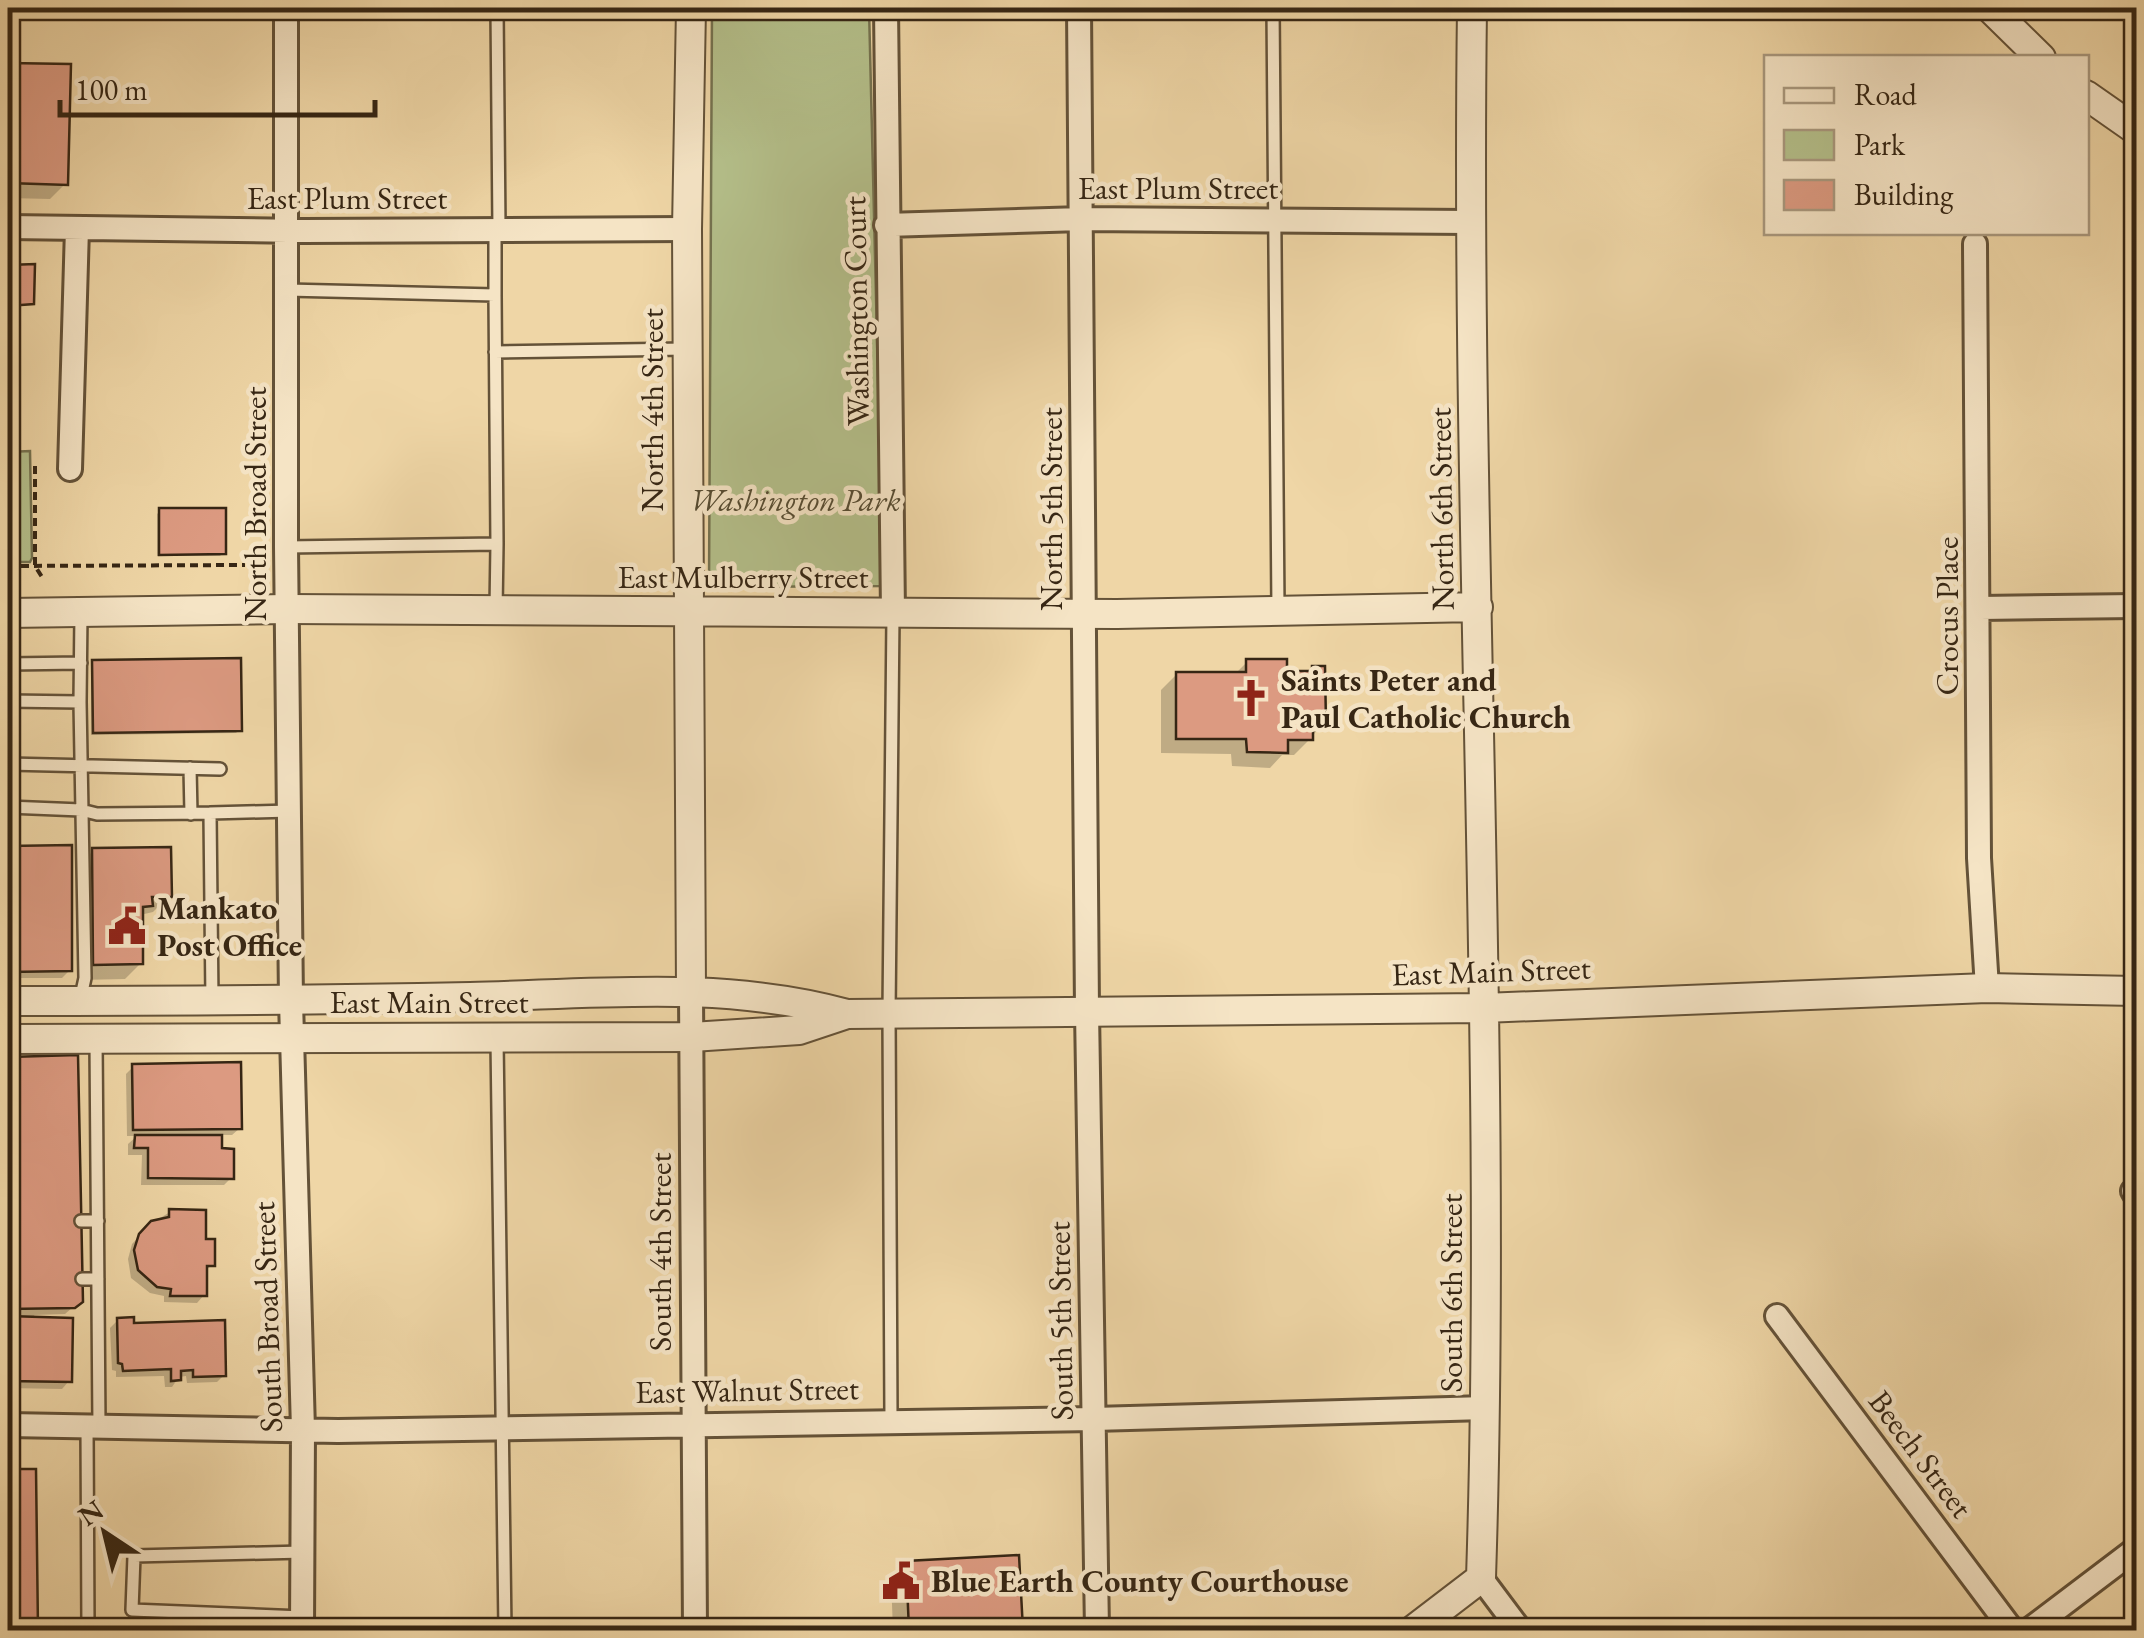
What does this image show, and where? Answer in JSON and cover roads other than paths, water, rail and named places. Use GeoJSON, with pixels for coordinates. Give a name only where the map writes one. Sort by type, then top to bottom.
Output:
{"type":"FeatureCollection","features":[{"type":"Feature","properties":{"kind":"street","name":"North Broad Street"},"geometry":{"type":"LineString","coordinates":[[286,8],[286,546],[292,1001]]}},
{"type":"Feature","properties":{"kind":"street","name":"North 4th Street"},"geometry":{"type":"LineString","coordinates":[[690,992],[687,229],[691,8]]}},
{"type":"Feature","properties":{"kind":"street","name":"Washington Court"},"geometry":{"type":"LineString","coordinates":[[886,8],[894,613]]}},
{"type":"Feature","properties":{"kind":"street","name":"North 5th Street"},"geometry":{"type":"LineString","coordinates":[[1079,8],[1087,1010]]}},
{"type":"Feature","properties":{"kind":"street","name":"North 6th Street"},"geometry":{"type":"LineString","coordinates":[[1472,8],[1469,222],[1484,1008]]}},
{"type":"Feature","properties":{"kind":"street"},"geometry":{"type":"LineString","coordinates":[[1990,8],[2038,55]]}},
{"type":"Feature","properties":{"kind":"street"},"geometry":{"type":"LineString","coordinates":[[2089,96],[2136,130]]}},
{"type":"Feature","properties":{"kind":"street","name":"East Plum Street"},"geometry":{"type":"LineString","coordinates":[[886,225],[1082,220],[1469,222]]}},
{"type":"Feature","properties":{"kind":"street","name":"East Plum Street"},"geometry":{"type":"LineString","coordinates":[[8,227],[286,231],[687,229]]}},
{"type":"Feature","properties":{"kind":"street"},"geometry":{"type":"LineString","coordinates":[[70,469],[77,228]]}},
{"type":"Feature","properties":{"kind":"street","name":"Crocus Place"},"geometry":{"type":"LineString","coordinates":[[1975,244],[1980,858],[1987,988]]}},
{"type":"Feature","properties":{"kind":"street"},"geometry":{"type":"LineString","coordinates":[[1980,608],[2136,606]]}},
{"type":"Feature","properties":{"kind":"street","name":"East Mulberry Street"},"geometry":{"type":"LineString","coordinates":[[8,612],[288,609],[1084,614],[1478,607]]}},
{"type":"Feature","properties":{"kind":"street","name":"East Main Street"},"geometry":{"type":"LineString","coordinates":[[8,1039],[692,1037],[798,1030],[847,1014],[1484,1008],[1987,988],[2136,991]]}},
{"type":"Feature","properties":{"kind":"street","name":"East Main Street"},"geometry":{"type":"LineString","coordinates":[[8,1000],[292,1001],[690,992],[798,1000],[847,1014]]}},
{"type":"Feature","properties":{"kind":"street","name":"South 4th Street"},"geometry":{"type":"LineString","coordinates":[[690,992],[694,1630]]}},
{"type":"Feature","properties":{"kind":"street","name":"South Broad Street"},"geometry":{"type":"LineString","coordinates":[[292,1001],[304,1430],[302,1624]]}},
{"type":"Feature","properties":{"kind":"street","name":"South 6th Street"},"geometry":{"type":"LineString","coordinates":[[1481,1578],[1486,1408],[1484,1008]]}},
{"type":"Feature","properties":{"kind":"street","name":"South 5th Street"},"geometry":{"type":"LineString","coordinates":[[1087,1010],[1097,1630]]}},
{"type":"Feature","properties":{"kind":"street","name":"Beech Street"},"geometry":{"type":"LineString","coordinates":[[1777,1316],[2012,1630]]}},
{"type":"Feature","properties":{"kind":"street","name":"East Walnut Street"},"geometry":{"type":"LineString","coordinates":[[8,1424],[304,1430],[1486,1408]]}},
{"type":"Feature","properties":{"kind":"street"},"geometry":{"type":"LineString","coordinates":[[2029,1630],[2136,1549]]}},
{"type":"Feature","properties":{"kind":"street"},"geometry":{"type":"LineString","coordinates":[[1413,1630],[1481,1578],[1520,1630]]}},
{"type":"Feature","properties":{"kind":"lane"},"geometry":{"type":"LineString","coordinates":[[496,610],[497,8]]}},
{"type":"Feature","properties":{"kind":"lane"},"geometry":{"type":"LineString","coordinates":[[1273,8],[1278,610]]}},
{"type":"Feature","properties":{"kind":"lane"},"geometry":{"type":"LineString","coordinates":[[288,290],[494,296]]}},
{"type":"Feature","properties":{"kind":"lane"},"geometry":{"type":"LineString","coordinates":[[495,352],[687,349]]}},
{"type":"Feature","properties":{"kind":"lane"},"geometry":{"type":"LineString","coordinates":[[286,546],[497,544]]}},
{"type":"Feature","properties":{"kind":"lane"},"geometry":{"type":"LineString","coordinates":[[80,1001],[86,978],[81,810],[82,613]]}},
{"type":"Feature","properties":{"kind":"lane"},"geometry":{"type":"LineString","coordinates":[[891,1420],[888,1013],[894,613]]}},
{"type":"Feature","properties":{"kind":"lane"},"geometry":{"type":"LineString","coordinates":[[8,664],[81,663]]}},
{"type":"Feature","properties":{"kind":"lane"},"geometry":{"type":"LineString","coordinates":[[8,702],[80,702]]}},
{"type":"Feature","properties":{"kind":"lane"},"geometry":{"type":"LineString","coordinates":[[8,764],[220,769]]}},
{"type":"Feature","properties":{"kind":"lane"},"geometry":{"type":"LineString","coordinates":[[190,768],[191,814]]}},
{"type":"Feature","properties":{"kind":"lane"},"geometry":{"type":"LineString","coordinates":[[8,807],[97,814],[290,811]]}},
{"type":"Feature","properties":{"kind":"lane"},"geometry":{"type":"LineString","coordinates":[[210,813],[212,1001]]}},
{"type":"Feature","properties":{"kind":"lane"},"geometry":{"type":"LineString","coordinates":[[497,1037],[505,1630]]}},
{"type":"Feature","properties":{"kind":"lane"},"geometry":{"type":"LineString","coordinates":[[88,1630],[98,1279],[96,1039]]}},
{"type":"Feature","properties":{"kind":"lane"},"geometry":{"type":"LineString","coordinates":[[81,1221],[98,1221]]}},
{"type":"Feature","properties":{"kind":"lane"},"geometry":{"type":"LineString","coordinates":[[82,1279],[98,1279]]}},
{"type":"Feature","properties":{"kind":"lane"},"geometry":{"type":"LineString","coordinates":[[302,1624],[132,1610],[134,1556],[303,1552]]}},
{"type":"Feature","properties":{"kind":"place","name":"Saints Peter and Paul Catholic Church"},"geometry":{"type":"Point","coordinates":[1251,698]}},
{"type":"Feature","properties":{"kind":"place","name":"Mankato Post Office"},"geometry":{"type":"Point","coordinates":[127,926]}},
{"type":"Feature","properties":{"kind":"place","name":"Blue Earth County Courthouse"},"geometry":{"type":"Point","coordinates":[901,1581]}},
{"type":"Feature","properties":{"kind":"park label","name":"Washington Park"},"geometry":{"type":"Point","coordinates":[795,500]}}]}
